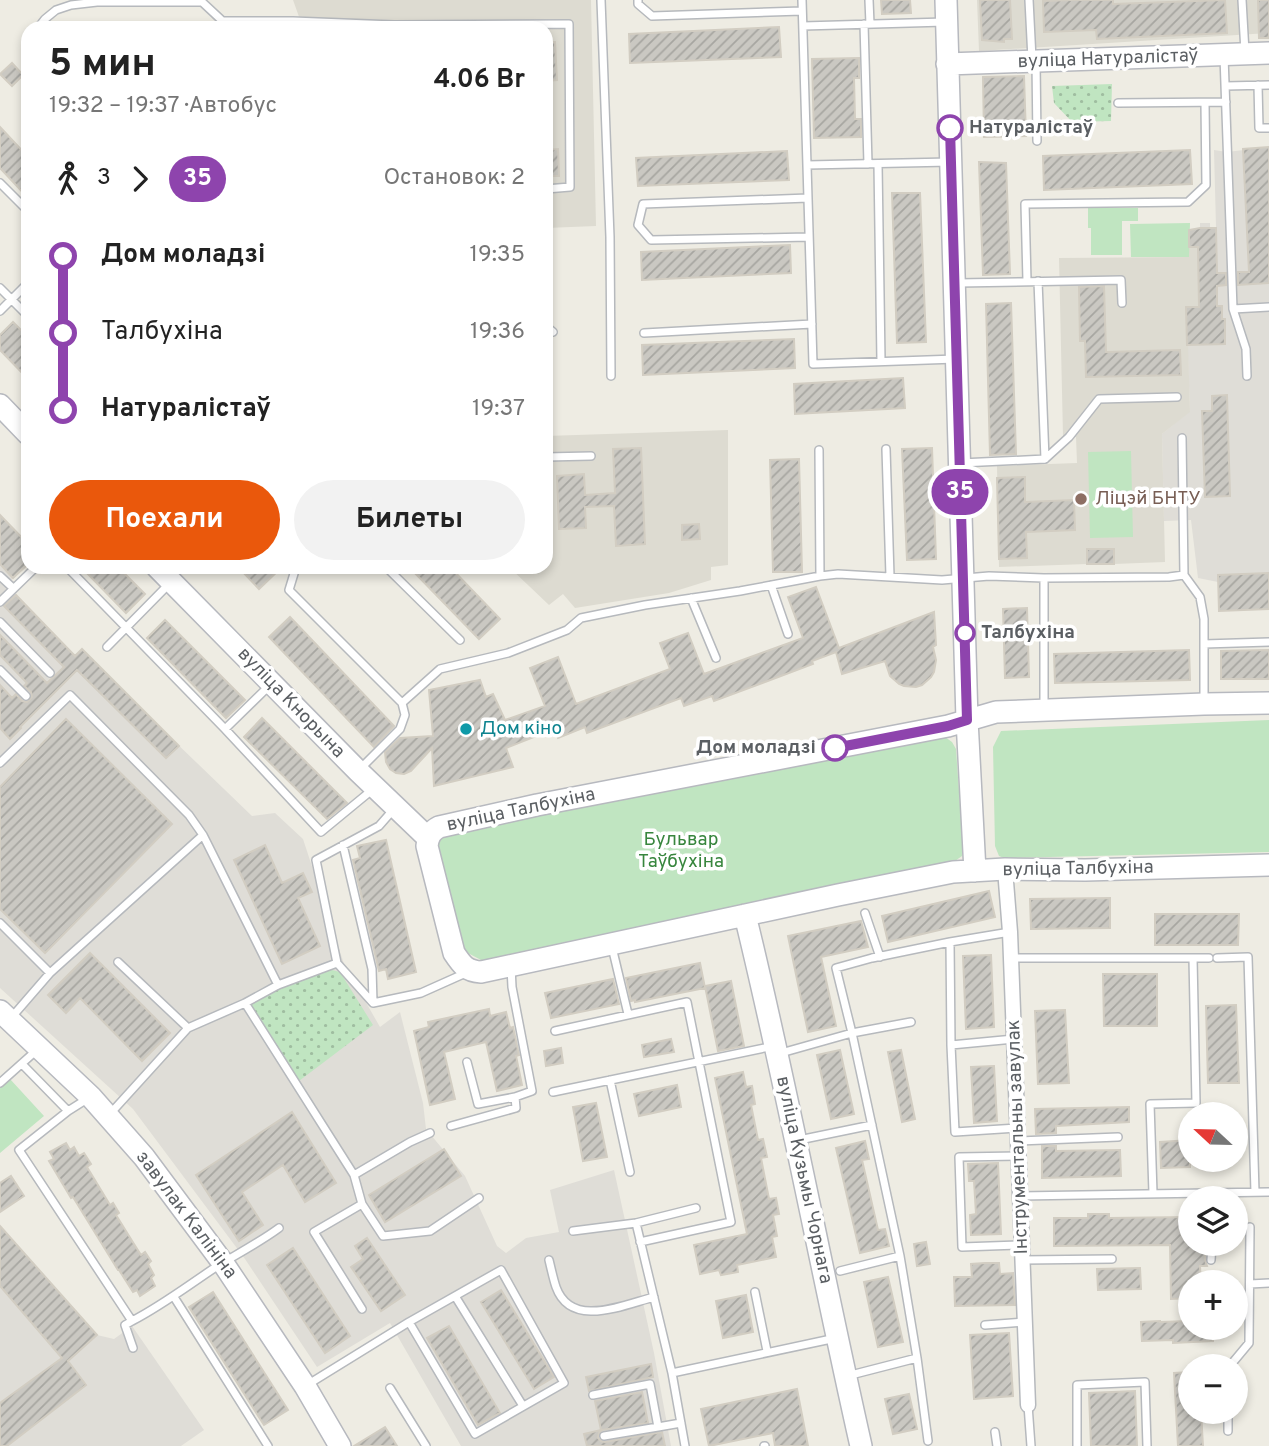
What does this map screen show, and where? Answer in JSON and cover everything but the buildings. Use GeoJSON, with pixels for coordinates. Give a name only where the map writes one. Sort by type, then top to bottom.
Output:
{"type":"FeatureCollection","features":[{"type":"Feature","properties":{"kind":"main road"},"geometry":{"type":"LineString","coordinates":[[946,0],[967,720],[975,871]]}},
{"type":"Feature","properties":{"kind":"main road","name":"вуліца Натуралістаў"},"geometry":{"type":"LineString","coordinates":[[947,64],[1269,54]]}},
{"type":"Feature","properties":{"kind":"main road"},"geometry":{"type":"LineString","coordinates":[[0,405],[21,427]]}},
{"type":"Feature","properties":{"kind":"main road","name":"вуліца Кнорына"},"geometry":{"type":"LineString","coordinates":[[164,574],[358,771],[428,838]]}},
{"type":"Feature","properties":{"kind":"main road","name":"вуліца Талбухіна"},"geometry":{"type":"LineString","coordinates":[[1269,703],[996,712],[948,726],[439,827],[428,838],[429,857],[454,953],[464,967],[470,971],[481,972],[940,875],[1005,869],[1086,870],[1269,865]]}},
{"type":"Feature","properties":{"kind":"main road","name":"вуліца Кузьмы Чорнага"},"geometry":{"type":"LineString","coordinates":[[745,915],[861,1446]]}},
{"type":"Feature","properties":{"kind":"main road","name":"завулак Калініна"},"geometry":{"type":"LineString","coordinates":[[3,1016],[90,1097],[144,1157],[223,1263],[340,1446]]}},
{"type":"Feature","properties":{"kind":"street","name":"Інструментальны завулак"},"geometry":{"type":"LineString","coordinates":[[1005,869],[1010,932],[1028,1405]]}},
{"type":"Feature","properties":{"kind":"lane"},"geometry":{"type":"LineString","coordinates":[[601,0],[610,237],[611,376]]}},
{"type":"Feature","properties":{"kind":"lane"},"geometry":{"type":"LineString","coordinates":[[638,0],[638,4],[652,16],[802,10]]}},
{"type":"Feature","properties":{"kind":"lane"},"geometry":{"type":"LineString","coordinates":[[802,0],[813,364],[956,359]]}},
{"type":"Feature","properties":{"kind":"lane"},"geometry":{"type":"LineString","coordinates":[[868,164],[869,0]]}},
{"type":"Feature","properties":{"kind":"lane"},"geometry":{"type":"LineString","coordinates":[[1029,0],[1037,141]]}},
{"type":"Feature","properties":{"kind":"lane"},"geometry":{"type":"LineString","coordinates":[[1242,0],[1235,55],[1226,86],[1226,102],[1233,309],[1246,349],[1247,376]]}},
{"type":"Feature","properties":{"kind":"lane"},"geometry":{"type":"LineString","coordinates":[[43,21],[56,10],[71,5],[97,2],[201,1],[222,21],[300,21]]}},
{"type":"Feature","properties":{"kind":"lane"},"geometry":{"type":"LineString","coordinates":[[803,26],[946,22]]}},
{"type":"Feature","properties":{"kind":"lane"},"geometry":{"type":"LineString","coordinates":[[553,24],[569,24],[570,187],[553,188]]}},
{"type":"Feature","properties":{"kind":"lane"},"geometry":{"type":"LineString","coordinates":[[1258,85],[1259,128],[1269,128]]}},
{"type":"Feature","properties":{"kind":"lane"},"geometry":{"type":"LineString","coordinates":[[1226,86],[1269,85]]}},
{"type":"Feature","properties":{"kind":"lane"},"geometry":{"type":"LineString","coordinates":[[1118,103],[1226,102]]}},
{"type":"Feature","properties":{"kind":"lane"},"geometry":{"type":"LineString","coordinates":[[1027,281],[1025,204],[1188,202],[1206,185],[1205,103]]}},
{"type":"Feature","properties":{"kind":"lane"},"geometry":{"type":"LineString","coordinates":[[807,166],[950,162]]}},
{"type":"Feature","properties":{"kind":"lane"},"geometry":{"type":"LineString","coordinates":[[878,164],[881,361]]}},
{"type":"Feature","properties":{"kind":"lane"},"geometry":{"type":"LineString","coordinates":[[0,183],[21,204]]}},
{"type":"Feature","properties":{"kind":"lane"},"geometry":{"type":"LineString","coordinates":[[808,198],[643,204],[638,225],[651,240],[809,237]]}},
{"type":"Feature","properties":{"kind":"lane"},"geometry":{"type":"LineString","coordinates":[[954,283],[1121,279],[1122,303]]}},
{"type":"Feature","properties":{"kind":"lane"},"geometry":{"type":"LineString","coordinates":[[1038,281],[1045,459]]}},
{"type":"Feature","properties":{"kind":"lane"},"geometry":{"type":"LineString","coordinates":[[0,288],[21,309]]}},
{"type":"Feature","properties":{"kind":"lane"},"geometry":{"type":"LineString","coordinates":[[0,311],[21,290]]}},
{"type":"Feature","properties":{"kind":"lane"},"geometry":{"type":"LineString","coordinates":[[1233,309],[1269,307]]}},
{"type":"Feature","properties":{"kind":"lane"},"geometry":{"type":"LineString","coordinates":[[644,333],[812,324]]}},
{"type":"Feature","properties":{"kind":"lane"},"geometry":{"type":"LineString","coordinates":[[960,464],[1045,459],[1069,437],[1099,399],[1177,397]]}},
{"type":"Feature","properties":{"kind":"lane"},"geometry":{"type":"LineString","coordinates":[[1182,438],[1184,575],[1200,597],[1204,619],[1204,704]]}},
{"type":"Feature","properties":{"kind":"lane"},"geometry":{"type":"LineString","coordinates":[[886,449],[890,576]]}},
{"type":"Feature","properties":{"kind":"lane"},"geometry":{"type":"LineString","coordinates":[[819,450],[820,576]]}},
{"type":"Feature","properties":{"kind":"lane"},"geometry":{"type":"LineString","coordinates":[[553,457],[592,456]]}},
{"type":"Feature","properties":{"kind":"lane"},"geometry":{"type":"LineString","coordinates":[[0,601],[29,574]]}},
{"type":"Feature","properties":{"kind":"lane"},"geometry":{"type":"LineString","coordinates":[[74,574],[321,832],[375,788]]}},
{"type":"Feature","properties":{"kind":"lane"},"geometry":{"type":"LineString","coordinates":[[107,647],[126,628],[164,574]]}},
{"type":"Feature","properties":{"kind":"lane"},"geometry":{"type":"LineString","coordinates":[[294,574],[289,590],[402,703],[405,715],[400,729],[358,771]]}},
{"type":"Feature","properties":{"kind":"lane"},"geometry":{"type":"LineString","coordinates":[[393,574],[460,640]]}},
{"type":"Feature","properties":{"kind":"lane"},"geometry":{"type":"LineString","coordinates":[[402,703],[440,669],[508,653],[567,630],[581,618],[820,576],[838,574],[942,580],[989,576],[1169,578],[1184,575]]}},
{"type":"Feature","properties":{"kind":"lane"},"geometry":{"type":"LineString","coordinates":[[0,576],[13,589]]}},
{"type":"Feature","properties":{"kind":"lane"},"geometry":{"type":"LineString","coordinates":[[1044,578],[1044,710]]}},
{"type":"Feature","properties":{"kind":"lane"},"geometry":{"type":"LineString","coordinates":[[771,585],[788,634]]}},
{"type":"Feature","properties":{"kind":"lane"},"geometry":{"type":"LineString","coordinates":[[691,598],[716,658]]}},
{"type":"Feature","properties":{"kind":"lane"},"geometry":{"type":"LineString","coordinates":[[0,622],[50,673]]}},
{"type":"Feature","properties":{"kind":"lane"},"geometry":{"type":"LineString","coordinates":[[1204,644],[1269,642]]}},
{"type":"Feature","properties":{"kind":"lane"},"geometry":{"type":"LineString","coordinates":[[0,670],[26,696]]}},
{"type":"Feature","properties":{"kind":"lane"},"geometry":{"type":"LineString","coordinates":[[225,729],[272,683]]}},
{"type":"Feature","properties":{"kind":"lane"},"geometry":{"type":"LineString","coordinates":[[0,763],[70,695],[189,815],[203,835],[278,985]]}},
{"type":"Feature","properties":{"kind":"lane"},"geometry":{"type":"LineString","coordinates":[[373,1003],[337,963],[316,860],[379,826],[396,807]]}},
{"type":"Feature","properties":{"kind":"lane"},"geometry":{"type":"LineString","coordinates":[[3,1016],[203,835]]}},
{"type":"Feature","properties":{"kind":"lane"},"geometry":{"type":"LineString","coordinates":[[343,845],[372,969],[373,1003]]}},
{"type":"Feature","properties":{"kind":"lane"},"geometry":{"type":"LineString","coordinates":[[866,913],[880,957]]}},
{"type":"Feature","properties":{"kind":"lane"},"geometry":{"type":"LineString","coordinates":[[0,923],[50,973]]}},
{"type":"Feature","properties":{"kind":"lane"},"geometry":{"type":"LineString","coordinates":[[928,1441],[900,1256],[836,968],[950,942],[1010,932]]}},
{"type":"Feature","properties":{"kind":"lane"},"geometry":{"type":"LineString","coordinates":[[950,942],[955,1132],[1018,1142]]}},
{"type":"Feature","properties":{"kind":"lane"},"geometry":{"type":"LineString","coordinates":[[611,944],[628,1014]]}},
{"type":"Feature","properties":{"kind":"lane"},"geometry":{"type":"LineString","coordinates":[[1011,958],[1248,957],[1255,1192]]}},
{"type":"Feature","properties":{"kind":"lane"},"geometry":{"type":"LineString","coordinates":[[1153,1194],[1150,1104],[1196,1103],[1193,958]]}},
{"type":"Feature","properties":{"kind":"lane"},"geometry":{"type":"LineString","coordinates":[[118,962],[188,1028]]}},
{"type":"Feature","properties":{"kind":"lane"},"geometry":{"type":"LineString","coordinates":[[108,1115],[188,1028],[278,985],[337,963]]}},
{"type":"Feature","properties":{"kind":"lane"},"geometry":{"type":"LineString","coordinates":[[467,1062],[478,1104],[533,1091],[512,987],[511,966]]}},
{"type":"Feature","properties":{"kind":"lane"},"geometry":{"type":"LineString","coordinates":[[373,1003],[421,993],[470,971]]}},
{"type":"Feature","properties":{"kind":"lane"},"geometry":{"type":"LineString","coordinates":[[555,1031],[687,1002],[731,1222],[640,1242]]}},
{"type":"Feature","properties":{"kind":"lane"},"geometry":{"type":"LineString","coordinates":[[245,1003],[354,1175],[362,1203],[383,1236],[430,1231],[479,1198]]}},
{"type":"Feature","properties":{"kind":"lane"},"geometry":{"type":"LineString","coordinates":[[553,1092],[911,1022]]}},
{"type":"Feature","properties":{"kind":"lane"},"geometry":{"type":"LineString","coordinates":[[951,1045],[1014,1039]]}},
{"type":"Feature","properties":{"kind":"lane"},"geometry":{"type":"LineString","coordinates":[[0,1083],[38,1048]]}},
{"type":"Feature","properties":{"kind":"lane"},"geometry":{"type":"LineString","coordinates":[[22,1064],[68,1111]]}},
{"type":"Feature","properties":{"kind":"lane"},"geometry":{"type":"LineString","coordinates":[[610,1080],[630,1172]]}},
{"type":"Feature","properties":{"kind":"lane"},"geometry":{"type":"LineString","coordinates":[[90,1097],[19,1150],[132,1321]]}},
{"type":"Feature","properties":{"kind":"lane"},"geometry":{"type":"LineString","coordinates":[[451,1126],[516,1108],[515,1097]]}},
{"type":"Feature","properties":{"kind":"lane"},"geometry":{"type":"LineString","coordinates":[[795,1141],[872,1125]]}},
{"type":"Feature","properties":{"kind":"lane"},"geometry":{"type":"LineString","coordinates":[[354,1175],[430,1133]]}},
{"type":"Feature","properties":{"kind":"lane"},"geometry":{"type":"LineString","coordinates":[[1022,1245],[962,1247],[959,1157],[1018,1142],[1118,1137]]}},
{"type":"Feature","properties":{"kind":"lane"},"geometry":{"type":"LineString","coordinates":[[1248,1193],[1269,1192]]}},
{"type":"Feature","properties":{"kind":"lane"},"geometry":{"type":"LineString","coordinates":[[1020,1196],[1178,1195]]}},
{"type":"Feature","properties":{"kind":"lane"},"geometry":{"type":"LineString","coordinates":[[362,1203],[314,1232],[362,1309]]}},
{"type":"Feature","properties":{"kind":"lane"},"geometry":{"type":"LineString","coordinates":[[573,1231],[636,1223],[696,1208]]}},
{"type":"Feature","properties":{"kind":"lane"},"geometry":{"type":"LineString","coordinates":[[636,1223],[672,1373],[685,1446]]}},
{"type":"Feature","properties":{"kind":"lane"},"geometry":{"type":"LineString","coordinates":[[1239,1354],[1249,1342],[1250,1227]]}},
{"type":"Feature","properties":{"kind":"lane"},"geometry":{"type":"LineString","coordinates":[[133,1348],[125,1325],[174,1297],[279,1228]]}},
{"type":"Feature","properties":{"kind":"lane"},"geometry":{"type":"LineString","coordinates":[[840,1271],[900,1256]]}},
{"type":"Feature","properties":{"kind":"lane"},"geometry":{"type":"LineString","coordinates":[[549,1259],[556,1288],[566,1304],[581,1310],[598,1312],[654,1297]]}},
{"type":"Feature","properties":{"kind":"lane"},"geometry":{"type":"LineString","coordinates":[[1023,1260],[1112,1259]]}},
{"type":"Feature","properties":{"kind":"lane"},"geometry":{"type":"LineString","coordinates":[[304,1386],[409,1322],[501,1270],[564,1382],[475,1434],[409,1322]]}},
{"type":"Feature","properties":{"kind":"lane"},"geometry":{"type":"LineString","coordinates":[[1250,1284],[1269,1283]]}},
{"type":"Feature","properties":{"kind":"lane"},"geometry":{"type":"LineString","coordinates":[[755,1292],[767,1351]]}},
{"type":"Feature","properties":{"kind":"lane"},"geometry":{"type":"LineString","coordinates":[[455,1296],[523,1406]]}},
{"type":"Feature","properties":{"kind":"lane"},"geometry":{"type":"LineString","coordinates":[[174,1297],[268,1446]]}},
{"type":"Feature","properties":{"kind":"lane"},"geometry":{"type":"LineString","coordinates":[[985,1325],[1025,1322]]}},
{"type":"Feature","properties":{"kind":"lane"},"geometry":{"type":"LineString","coordinates":[[672,1373],[836,1338]]}},
{"type":"Feature","properties":{"kind":"lane"},"geometry":{"type":"LineString","coordinates":[[845,1376],[917,1358]]}},
{"type":"Feature","properties":{"kind":"lane"},"geometry":{"type":"LineString","coordinates":[[1077,1446],[1077,1385],[1145,1382],[1147,1446]]}},
{"type":"Feature","properties":{"kind":"lane"},"geometry":{"type":"LineString","coordinates":[[593,1395],[650,1384],[658,1427]]}},
{"type":"Feature","properties":{"kind":"lane"},"geometry":{"type":"LineString","coordinates":[[390,1388],[426,1446]]}},
{"type":"Feature","properties":{"kind":"lane"},"geometry":{"type":"LineString","coordinates":[[1028,1405],[1031,1446]]}},
{"type":"Feature","properties":{"kind":"lane"},"geometry":{"type":"LineString","coordinates":[[604,1436],[681,1423]]}},
{"type":"Feature","properties":{"kind":"lane"},"geometry":{"type":"LineString","coordinates":[[1228,1424],[1228,1431]]}},
{"type":"Feature","properties":{"kind":"lane"},"geometry":{"type":"LineString","coordinates":[[995,1432],[997,1446]]}},
{"type":"Feature","properties":{"kind":"shaded area"},"geometry":{"type":"Polygon","coordinates":[[[293,0],[591,0],[596,226],[553,228],[553,21],[300,21],[293,0]]]}},
{"type":"Feature","properties":{"kind":"shaded area"},"geometry":{"type":"Polygon","coordinates":[[[977,0],[1269,0],[1269,33],[979,51],[977,0]]]}},
{"type":"Feature","properties":{"kind":"shaded area"},"geometry":{"type":"Polygon","coordinates":[[[1269,147],[1269,609],[1219,611],[1218,582],[1198,578],[1191,520],[1164,521],[1162,434],[1190,411],[1186,307],[1199,306],[1197,247],[1189,247],[1189,230],[1200,229],[1200,223],[1210,223],[1210,228],[1216,227],[1214,150],[1227,152],[1269,147]]]}},
{"type":"Feature","properties":{"kind":"shaded area"},"geometry":{"type":"Polygon","coordinates":[[[1189,247],[1198,247],[1199,307],[1187,307],[1190,412],[1162,434],[1165,562],[1114,564],[1113,549],[1088,549],[1087,564],[999,567],[997,466],[1077,463],[1076,437],[1063,436],[1059,258],[1188,257],[1189,247]]]}},
{"type":"Feature","properties":{"kind":"shaded area"},"geometry":{"type":"Polygon","coordinates":[[[728,430],[728,565],[711,567],[711,580],[669,593],[575,608],[563,594],[549,605],[516,574],[553,574],[553,436],[728,430]]]}},
{"type":"Feature","properties":{"kind":"shaded area"},"geometry":{"type":"Polygon","coordinates":[[[0,564],[13,578],[6,586],[75,655],[82,649],[252,816],[275,813],[303,839],[344,964],[380,1027],[400,1012],[423,1103],[426,1129],[465,1176],[497,1246],[506,1253],[526,1238],[559,1232],[550,1190],[614,1170],[654,1353],[671,1446],[461,1446],[390,1323],[317,1367],[245,1259],[133,1109],[0,988],[0,564]]]}},
{"type":"Feature","properties":{"kind":"shaded area"},"geometry":{"type":"Polygon","coordinates":[[[0,1226],[97,1335],[114,1339],[132,1326],[204,1430],[181,1446],[0,1446],[0,1226]]]}},
{"type":"Feature","properties":{"kind":"green space"},"geometry":{"type":"Polygon","coordinates":[[[1112,84],[1111,121],[1072,122],[1054,103],[1052,86],[1112,84]]]}},
{"type":"Feature","properties":{"kind":"green space"},"geometry":{"type":"Polygon","coordinates":[[[1088,208],[1138,208],[1138,221],[1122,221],[1122,255],[1091,255],[1088,208]]]}},
{"type":"Feature","properties":{"kind":"green space"},"geometry":{"type":"Polygon","coordinates":[[[1190,223],[1189,257],[1131,257],[1130,224],[1190,223]]]}},
{"type":"Feature","properties":{"kind":"green space"},"geometry":{"type":"Polygon","coordinates":[[[1131,451],[1133,537],[1090,538],[1088,452],[1131,451]]]}},
{"type":"Feature","properties":{"kind":"green space"},"geometry":{"type":"Polygon","coordinates":[[[1269,720],[1269,852],[999,856],[995,846],[993,747],[1001,731],[1269,720]]]}},
{"type":"Feature","properties":{"kind":"green space","name":"Бульвар Таўбухіна"},"geometry":{"type":"Polygon","coordinates":[[[945,737],[956,749],[963,847],[962,856],[955,861],[483,961],[464,951],[437,843],[447,830],[945,737]]]}},
{"type":"Feature","properties":{"kind":"green space"},"geometry":{"type":"Polygon","coordinates":[[[320,967],[340,972],[373,1025],[299,1081],[250,1003],[320,967]]]}},
{"type":"Feature","properties":{"kind":"green space"},"geometry":{"type":"Polygon","coordinates":[[[10,1079],[44,1116],[0,1153],[0,1088],[10,1079]]]}},
{"type":"Feature","properties":{"kind":"bus line","name":"35"},"geometry":{"type":"LineString","coordinates":[[835,748],[967,720],[950,128]]}},
{"type":"Feature","properties":{"kind":"place","name":"Натуралістаў"},"geometry":{"type":"Point","coordinates":[950,128]}},
{"type":"Feature","properties":{"kind":"place","name":"Ліцэй БНТУ"},"geometry":{"type":"Point","coordinates":[1081,499]}},
{"type":"Feature","properties":{"kind":"place","name":"Талбухіна"},"geometry":{"type":"Point","coordinates":[965,633]}},
{"type":"Feature","properties":{"kind":"place","name":"Дом кіно"},"geometry":{"type":"Point","coordinates":[466,729]}},
{"type":"Feature","properties":{"kind":"place","name":"Дом моладзі"},"geometry":{"type":"Point","coordinates":[835,748]}}]}
